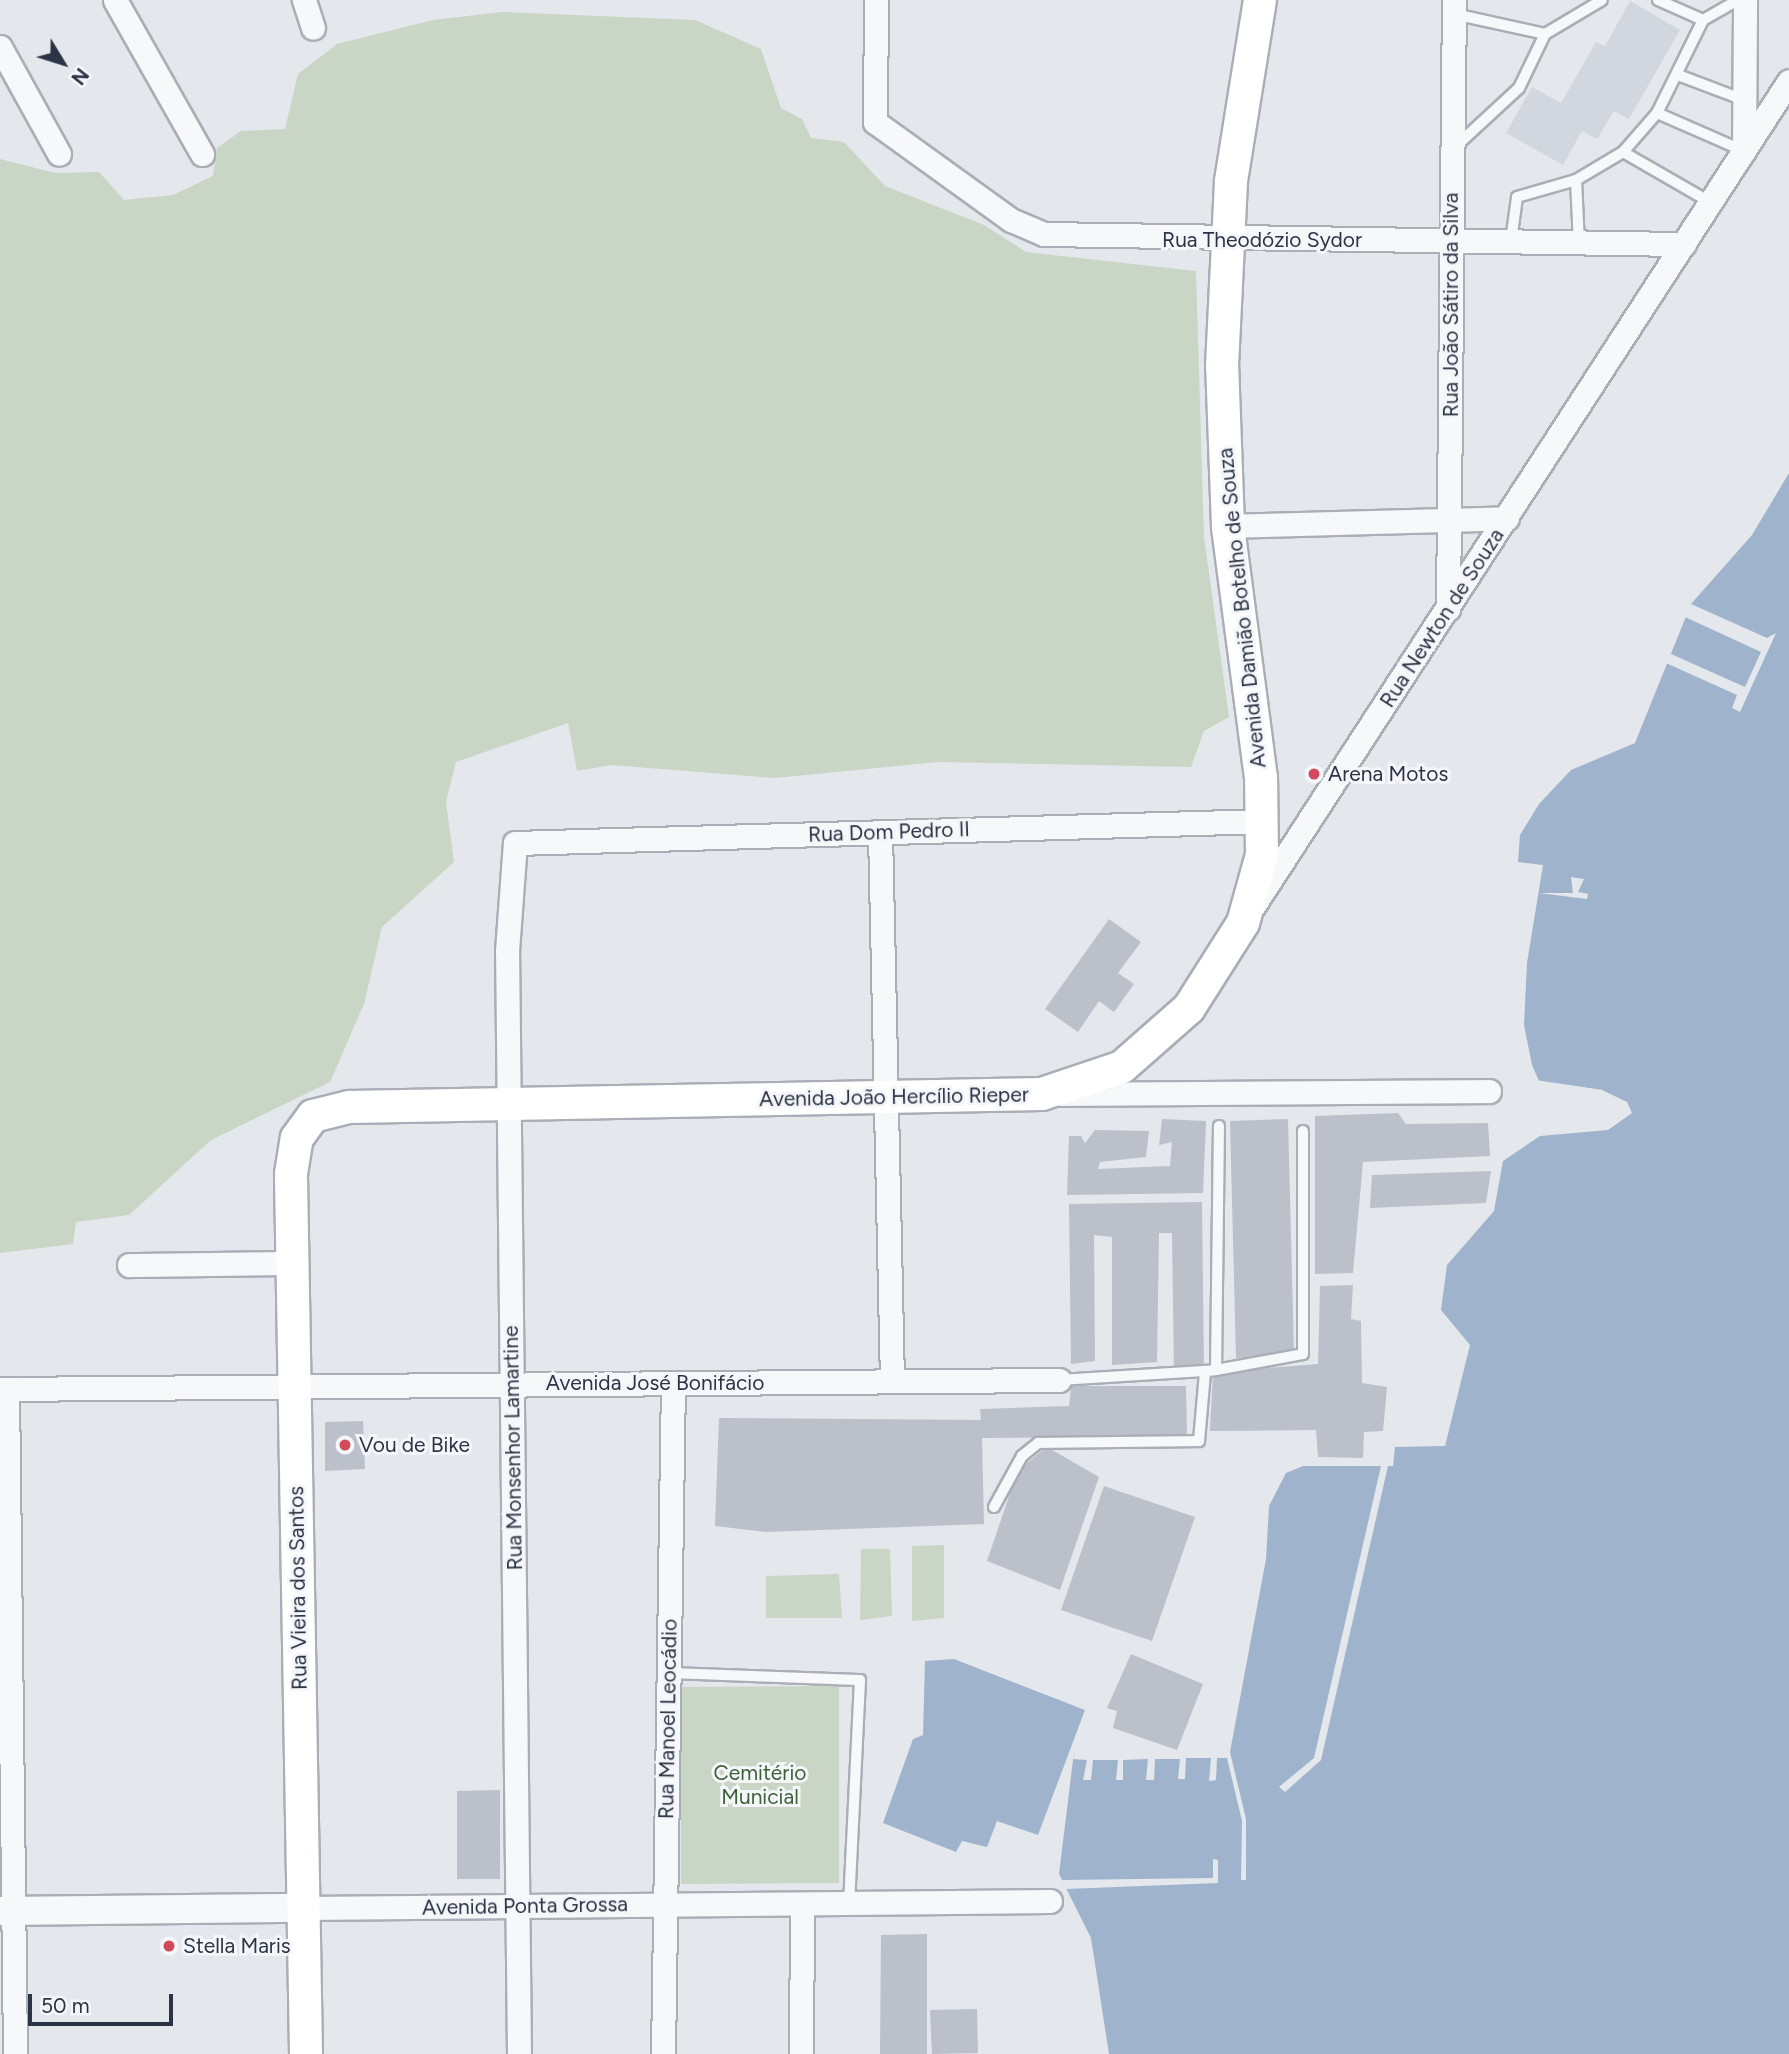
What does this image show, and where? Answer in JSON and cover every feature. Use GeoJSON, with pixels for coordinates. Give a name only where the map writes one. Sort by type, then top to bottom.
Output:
{"type":"FeatureCollection","features":[{"type":"Feature","properties":{"kind":"main road","name":"Avenida Damião Botelho de Souza"},"geometry":{"type":"LineString","coordinates":[[1243,923],[1262,855],[1263,821],[1228,526],[1222,366],[1226,240],[1260,0]]}},
{"type":"Feature","properties":{"kind":"main road","name":"Rua Newton de Souza"},"geometry":{"type":"LineString","coordinates":[[1042,1094],[1104,1077],[1152,1046],[1207,984],[1243,923]]}},
{"type":"Feature","properties":{"kind":"main road","name":"Avenida João Hercílio Rieper"},"geometry":{"type":"LineString","coordinates":[[304,1125],[328,1109],[349,1107],[1042,1094]]}},
{"type":"Feature","properties":{"kind":"main road","name":"Rua Vieira dos Santos"},"geometry":{"type":"LineString","coordinates":[[304,1125],[293,1151],[293,1263],[306,2054]]}},
{"type":"Feature","properties":{"kind":"street"},"geometry":{"type":"LineString","coordinates":[[115,0],[202,154]]}},
{"type":"Feature","properties":{"kind":"street"},"geometry":{"type":"LineString","coordinates":[[304,0],[313,28]]}},
{"type":"Feature","properties":{"kind":"street","name":"Rua Theodózio Sydor"},"geometry":{"type":"LineString","coordinates":[[876,0],[875,122],[1035,231],[1081,239],[1684,244]]}},
{"type":"Feature","properties":{"kind":"street"},"geometry":{"type":"LineString","coordinates":[[1744,151],[1745,0]]}},
{"type":"Feature","properties":{"kind":"street","name":"Rua João Sátiro da Silva"},"geometry":{"type":"LineString","coordinates":[[1448,610],[1454,7]]}},
{"type":"Feature","properties":{"kind":"street"},"geometry":{"type":"LineString","coordinates":[[0,47],[59,154]]}},
{"type":"Feature","properties":{"kind":"street","name":"Rua Newton de Souza"},"geometry":{"type":"LineString","coordinates":[[1243,923],[1789,81]]}},
{"type":"Feature","properties":{"kind":"street"},"geometry":{"type":"LineString","coordinates":[[1228,526],[1507,518]]}},
{"type":"Feature","properties":{"kind":"street","name":"Rua Dom Pedro II"},"geometry":{"type":"LineString","coordinates":[[515,843],[1263,821]]}},
{"type":"Feature","properties":{"kind":"street"},"geometry":{"type":"LineString","coordinates":[[880,832],[892,1381]]}},
{"type":"Feature","properties":{"kind":"street","name":"Rua Monsenhor Lamartine"},"geometry":{"type":"LineString","coordinates":[[515,843],[507,951],[519,2054]]}},
{"type":"Feature","properties":{"kind":"street","name":"Avenida João Hercílio Rieper"},"geometry":{"type":"LineString","coordinates":[[1042,1094],[1489,1091]]}},
{"type":"Feature","properties":{"kind":"street"},"geometry":{"type":"LineString","coordinates":[[129,1265],[293,1263]]}},
{"type":"Feature","properties":{"kind":"street","name":"Avenida José Bonifácio"},"geometry":{"type":"LineString","coordinates":[[3,1389],[1059,1380]]}},
{"type":"Feature","properties":{"kind":"street","name":"Rua Manoel Leocádio"},"geometry":{"type":"LineString","coordinates":[[663,2054],[673,1383]]}},
{"type":"Feature","properties":{"kind":"street"},"geometry":{"type":"LineString","coordinates":[[3,1389],[7,1911],[15,2054]]}},
{"type":"Feature","properties":{"kind":"street","name":"Avenida Ponta Grossa"},"geometry":{"type":"LineString","coordinates":[[7,1911],[1050,1901]]}},
{"type":"Feature","properties":{"kind":"street"},"geometry":{"type":"LineString","coordinates":[[801,2054],[802,1904]]}},
{"type":"Feature","properties":{"kind":"lane"},"geometry":{"type":"LineString","coordinates":[[1453,148],[1505,106],[1545,34],[1602,0]]}},
{"type":"Feature","properties":{"kind":"lane"},"geometry":{"type":"LineString","coordinates":[[1658,0],[1703,20]]}},
{"type":"Feature","properties":{"kind":"lane"},"geometry":{"type":"LineString","coordinates":[[1511,242],[1517,197],[1576,180],[1623,152],[1657,113],[1703,20],[1738,0]]}},
{"type":"Feature","properties":{"kind":"lane"},"geometry":{"type":"LineString","coordinates":[[1454,7],[1545,34]]}},
{"type":"Feature","properties":{"kind":"lane"},"geometry":{"type":"LineString","coordinates":[[1678,75],[1744,100]]}},
{"type":"Feature","properties":{"kind":"lane"},"geometry":{"type":"LineString","coordinates":[[1657,113],[1744,151]]}},
{"type":"Feature","properties":{"kind":"lane"},"geometry":{"type":"LineString","coordinates":[[1623,152],[1710,202]]}},
{"type":"Feature","properties":{"kind":"lane"},"geometry":{"type":"LineString","coordinates":[[1576,180],[1579,243]]}},
{"type":"Feature","properties":{"kind":"lane"},"geometry":{"type":"LineString","coordinates":[[994,1507],[1022,1455],[1038,1443],[1199,1441],[1210,1371],[1219,1126]]}},
{"type":"Feature","properties":{"kind":"lane"},"geometry":{"type":"LineString","coordinates":[[1059,1380],[1210,1371],[1303,1354],[1303,1131]]}},
{"type":"Feature","properties":{"kind":"lane"},"geometry":{"type":"LineString","coordinates":[[668,1673],[860,1680],[849,1903]]}},
{"type":"Feature","properties":{"kind":"shaded area"},"geometry":{"type":"Polygon","coordinates":[[[1630,1],[1680,30],[1629,119],[1614,111],[1597,139],[1582,131],[1563,165],[1506,133],[1532,87],[1561,103],[1596,42],[1605,46],[1630,1]]]}},
{"type":"Feature","properties":{"kind":"green space"},"geometry":{"type":"Polygon","coordinates":[[[502,12],[695,20],[761,49],[781,108],[802,119],[811,138],[844,142],[885,186],[984,225],[1026,252],[1196,271],[1204,537],[1229,717],[1204,731],[1191,767],[938,762],[775,778],[611,765],[577,771],[568,723],[456,762],[446,802],[454,862],[382,927],[364,1004],[330,1082],[211,1140],[129,1215],[76,1222],[73,1244],[0,1253],[0,159],[55,173],[99,172],[124,200],[173,195],[213,176],[217,148],[241,131],[285,129],[298,74],[337,44],[433,20],[502,12]]]}},
{"type":"Feature","properties":{"kind":"green space"},"geometry":{"type":"Polygon","coordinates":[[[944,1545],[944,1618],[912,1621],[912,1546],[944,1545]]]}},
{"type":"Feature","properties":{"kind":"green space"},"geometry":{"type":"Polygon","coordinates":[[[861,1549],[890,1549],[892,1616],[860,1620],[861,1549]]]}},
{"type":"Feature","properties":{"kind":"green space"},"geometry":{"type":"Polygon","coordinates":[[[839,1574],[842,1618],[766,1618],[766,1576],[839,1574]]]}},
{"type":"Feature","properties":{"kind":"green space","name":"Cemitério Municial"},"geometry":{"type":"Polygon","coordinates":[[[839,1686],[839,1883],[681,1884],[681,1687],[839,1686]]]}},
{"type":"Feature","properties":{"kind":"water"},"geometry":{"type":"Polygon","coordinates":[[[1789,473],[1789,2054],[1109,2054],[1091,1938],[1059,1874],[1074,1752],[1230,1752],[1266,1559],[1269,1506],[1286,1473],[1303,1466],[1393,1466],[1395,1447],[1445,1446],[1470,1345],[1441,1310],[1447,1265],[1494,1211],[1503,1161],[1540,1136],[1608,1130],[1632,1113],[1627,1102],[1602,1090],[1539,1081],[1532,1065],[1524,1025],[1527,963],[1543,865],[1518,862],[1520,835],[1539,804],[1571,770],[1635,743],[1691,604],[1752,535],[1789,473]]]}},
{"type":"Feature","properties":{"kind":"water"},"geometry":{"type":"Polygon","coordinates":[[[954,1659],[1085,1710],[1038,1835],[997,1821],[987,1847],[962,1841],[956,1852],[883,1823],[913,1739],[923,1735],[925,1661],[954,1659]]]}},
{"type":"Feature","properties":{"kind":"pier"},"geometry":{"type":"Polygon","coordinates":[[[1691,604],[1767,638],[1776,633],[1740,712],[1732,708],[1737,695],[1666,663],[1671,654],[1745,687],[1761,652],[1685,617],[1691,604]]]}},
{"type":"Feature","properties":{"kind":"pier"},"geometry":{"type":"Polygon","coordinates":[[[1571,877],[1584,879],[1578,892],[1588,894],[1587,899],[1539,893],[1573,893],[1571,877]]]}},
{"type":"Feature","properties":{"kind":"pier"},"geometry":{"type":"Polygon","coordinates":[[[1535,1080],[1602,1090],[1604,1095],[1563,1090],[1535,1080]]]}},
{"type":"Feature","properties":{"kind":"pier"},"geometry":{"type":"Polygon","coordinates":[[[1381,1466],[1388,1466],[1321,1760],[1285,1792],[1279,1787],[1314,1758],[1381,1466]]]}},
{"type":"Feature","properties":{"kind":"pier"},"geometry":{"type":"Polygon","coordinates":[[[1074,1752],[1230,1752],[1246,1819],[1246,1880],[1241,1880],[1242,1821],[1227,1758],[1217,1758],[1216,1780],[1209,1781],[1211,1758],[1186,1758],[1185,1779],[1178,1779],[1180,1759],[1155,1759],[1154,1780],[1146,1780],[1148,1759],[1123,1760],[1123,1780],[1116,1780],[1118,1760],[1093,1760],[1091,1780],[1083,1780],[1087,1760],[1073,1759],[1074,1752]]]}},
{"type":"Feature","properties":{"kind":"pier"},"geometry":{"type":"Polygon","coordinates":[[[1213,1859],[1218,1860],[1218,1883],[1066,1889],[1062,1880],[1213,1878],[1213,1859]]]}},
{"type":"Feature","properties":{"kind":"building"},"geometry":{"type":"Polygon","coordinates":[[[1109,919],[1141,942],[1118,973],[1134,984],[1114,1012],[1099,1001],[1078,1032],[1045,1009],[1109,919]]]}},
{"type":"Feature","properties":{"kind":"building"},"geometry":{"type":"Polygon","coordinates":[[[1398,1113],[1406,1124],[1488,1123],[1490,1156],[1363,1162],[1353,1273],[1315,1274],[1315,1116],[1398,1113]]]}},
{"type":"Feature","properties":{"kind":"building"},"geometry":{"type":"Polygon","coordinates":[[[1162,1119],[1206,1121],[1203,1193],[1067,1195],[1069,1136],[1081,1136],[1085,1143],[1095,1130],[1149,1131],[1146,1157],[1100,1162],[1098,1169],[1170,1166],[1172,1142],[1159,1145],[1162,1119]]]}},
{"type":"Feature","properties":{"kind":"building"},"geometry":{"type":"Polygon","coordinates":[[[1288,1119],[1294,1354],[1236,1358],[1230,1121],[1288,1119]]]}},
{"type":"Feature","properties":{"kind":"building"},"geometry":{"type":"Polygon","coordinates":[[[1491,1171],[1486,1203],[1370,1208],[1372,1175],[1491,1171]]]}},
{"type":"Feature","properties":{"kind":"building"},"geometry":{"type":"Polygon","coordinates":[[[1202,1202],[1204,1371],[1174,1373],[1172,1233],[1159,1233],[1157,1362],[1112,1365],[1112,1237],[1094,1235],[1095,1361],[1071,1364],[1069,1204],[1202,1202]]]}},
{"type":"Feature","properties":{"kind":"building"},"geometry":{"type":"Polygon","coordinates":[[[1353,1285],[1351,1319],[1361,1321],[1362,1383],[1387,1387],[1383,1431],[1364,1432],[1363,1458],[1318,1457],[1316,1430],[1210,1431],[1213,1372],[1318,1364],[1320,1286],[1353,1285]]]}},
{"type":"Feature","properties":{"kind":"building"},"geometry":{"type":"Polygon","coordinates":[[[1071,1386],[1186,1386],[1187,1436],[982,1438],[984,1524],[766,1532],[715,1526],[719,1418],[981,1420],[980,1409],[1069,1406],[1071,1386]]]}},
{"type":"Feature","properties":{"kind":"building","name":"Vou de Bike"},"geometry":{"type":"Polygon","coordinates":[[[363,1421],[365,1469],[325,1471],[325,1422],[363,1421]]]}},
{"type":"Feature","properties":{"kind":"building"},"geometry":{"type":"Polygon","coordinates":[[[1047,1447],[1099,1477],[1060,1590],[987,1561],[1018,1470],[1047,1447]]]}},
{"type":"Feature","properties":{"kind":"building"},"geometry":{"type":"Polygon","coordinates":[[[1104,1486],[1195,1517],[1152,1641],[1061,1610],[1104,1486]]]}},
{"type":"Feature","properties":{"kind":"building"},"geometry":{"type":"Polygon","coordinates":[[[1131,1654],[1203,1684],[1177,1750],[1113,1728],[1117,1711],[1107,1708],[1131,1654]]]}},
{"type":"Feature","properties":{"kind":"building"},"geometry":{"type":"Polygon","coordinates":[[[500,1790],[500,1879],[457,1879],[457,1791],[500,1790]]]}},
{"type":"Feature","properties":{"kind":"building"},"geometry":{"type":"Polygon","coordinates":[[[927,1934],[927,2054],[880,2054],[881,1935],[927,1934]]]}},
{"type":"Feature","properties":{"kind":"building"},"geometry":{"type":"Polygon","coordinates":[[[977,2009],[978,2053],[932,2054],[930,2010],[977,2009]]]}},
{"type":"Feature","properties":{"kind":"place","name":"Arena Motos"},"geometry":{"type":"Point","coordinates":[1314,774]}},
{"type":"Feature","properties":{"kind":"place","name":"Vou de Bike"},"geometry":{"type":"Point","coordinates":[345,1445]}},
{"type":"Feature","properties":{"kind":"place","name":"Stella Maris"},"geometry":{"type":"Point","coordinates":[169,1946]}}]}
